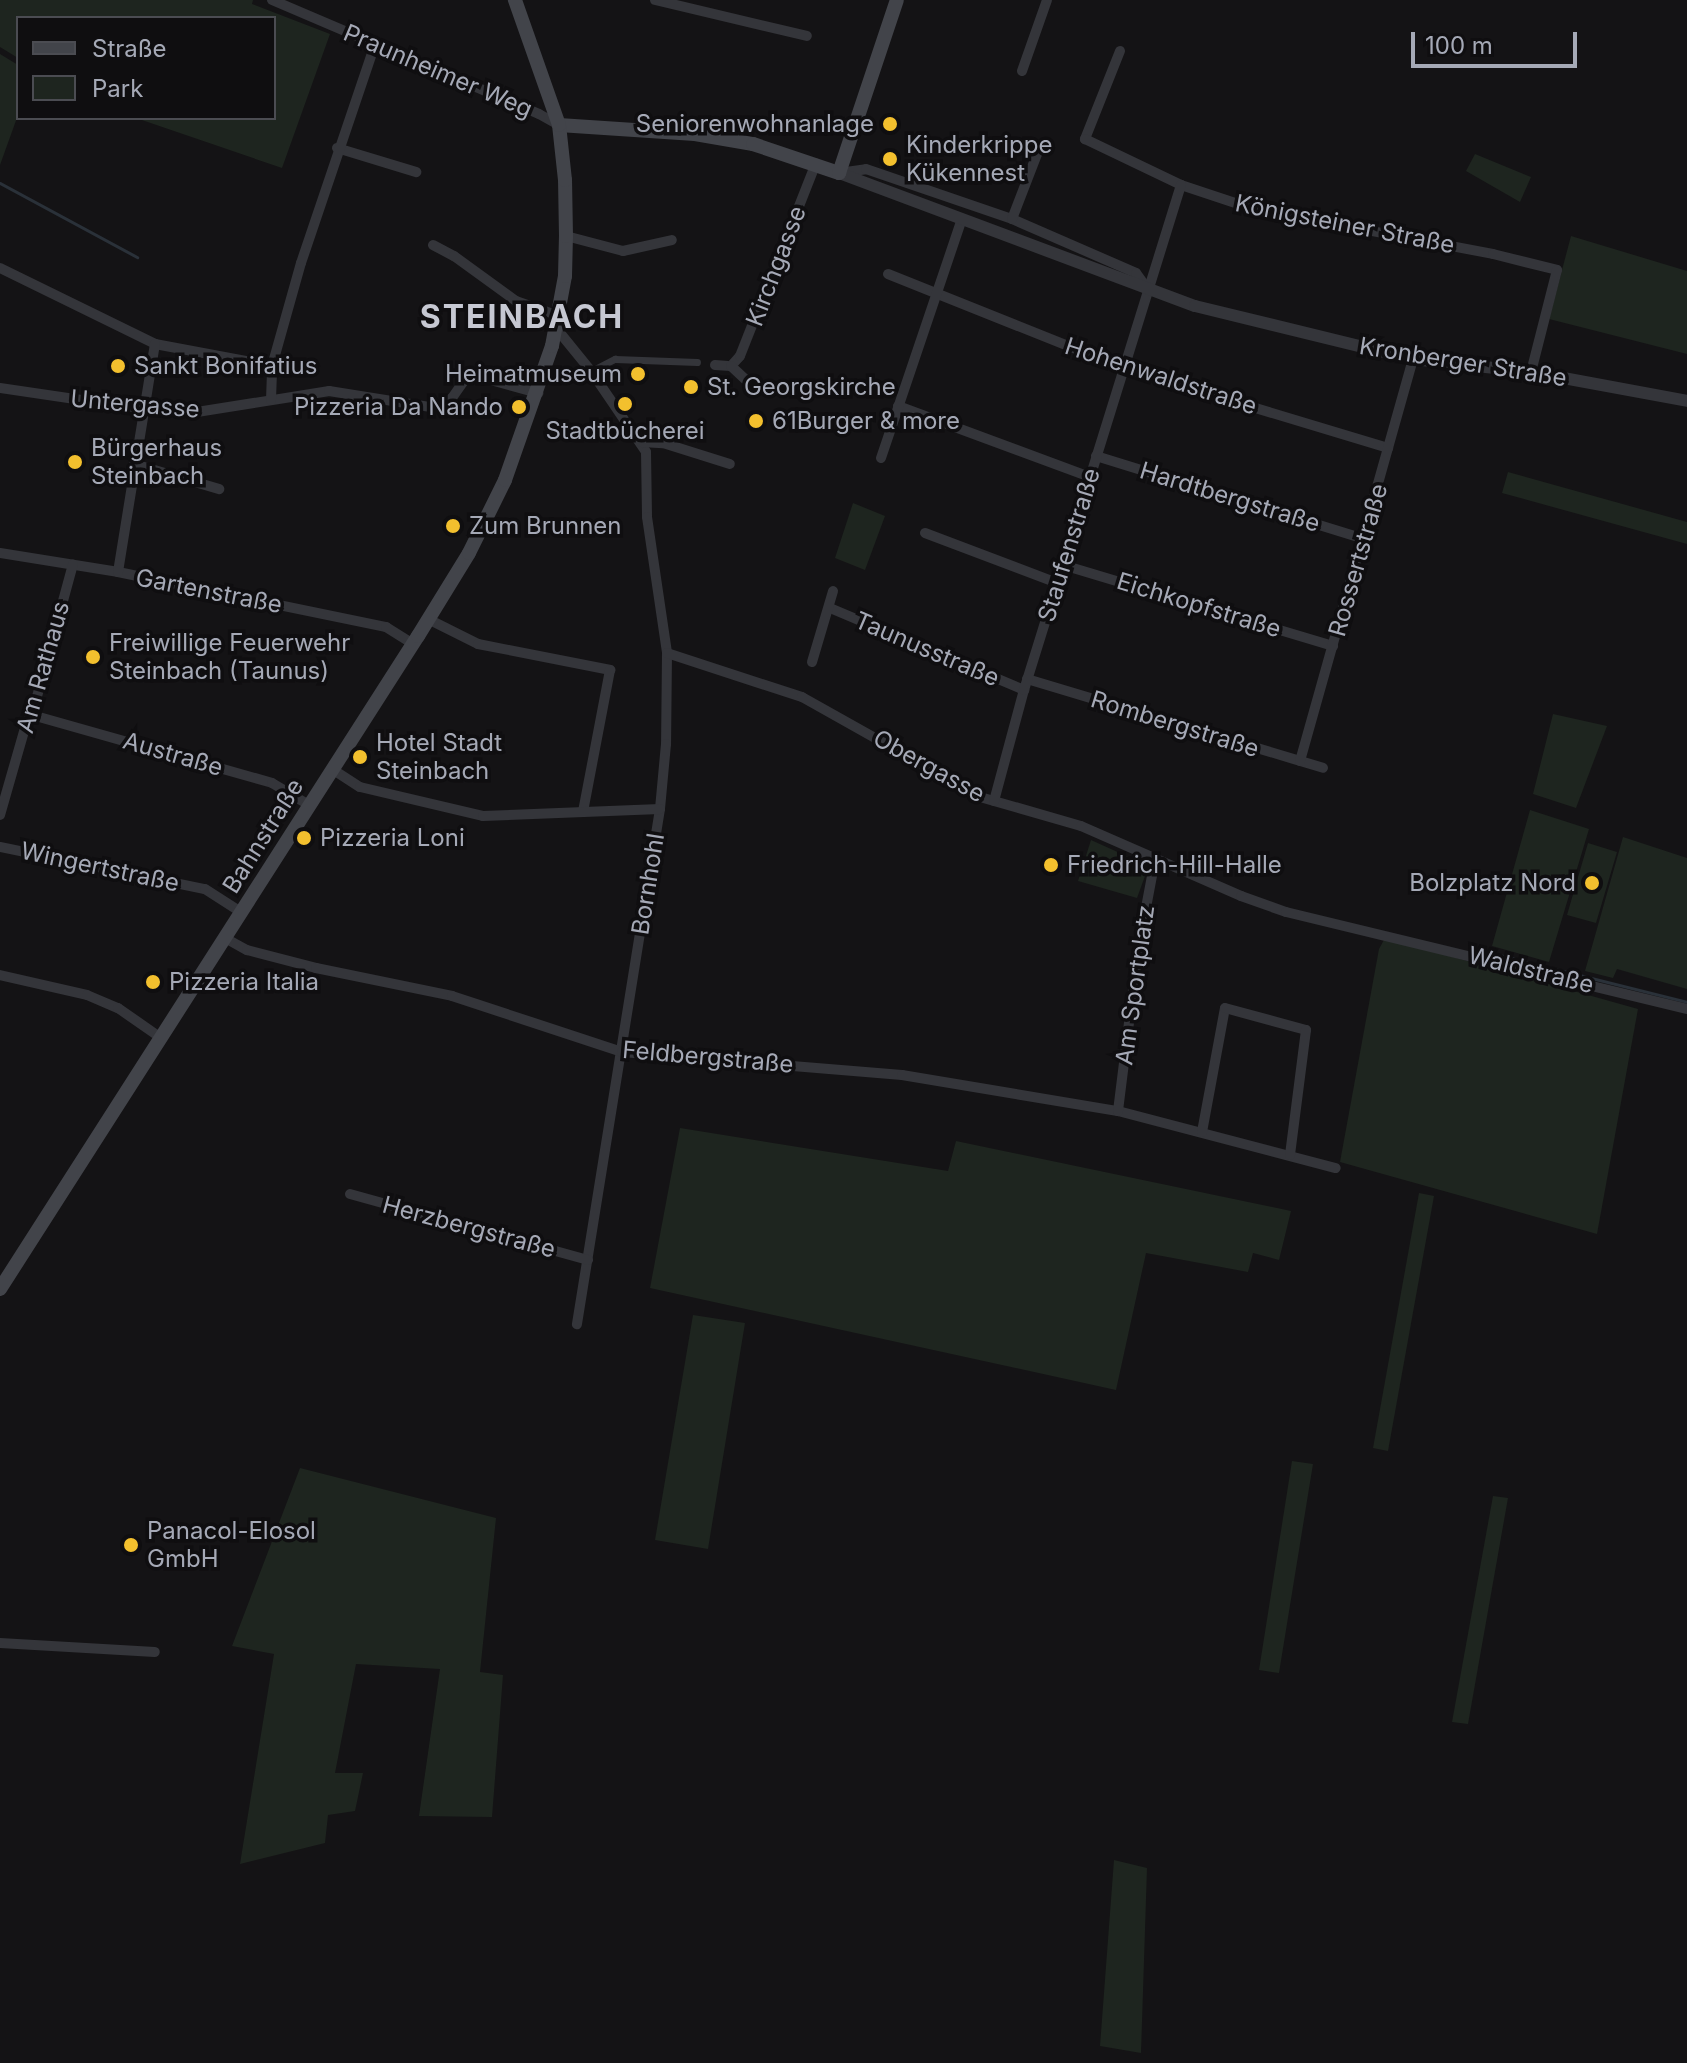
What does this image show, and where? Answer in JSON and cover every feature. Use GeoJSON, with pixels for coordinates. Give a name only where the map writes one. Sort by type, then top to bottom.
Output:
{"type":"FeatureCollection","features":[{"type":"Feature","properties":{"kind":"main road","name":"Bahnstraße"},"geometry":{"type":"LineString","coordinates":[[0,1289],[413,644],[483,525],[538,393],[557,322],[566,236],[565,180],[559,125],[515,0]]}},
{"type":"Feature","properties":{"kind":"main road"},"geometry":{"type":"LineString","coordinates":[[559,125],[695,134],[753,144],[839,173],[897,0]]}},
{"type":"Feature","properties":{"kind":"street","name":"Praunheimer Weg"},"geometry":{"type":"LineString","coordinates":[[272,0],[559,125]]}},
{"type":"Feature","properties":{"kind":"street"},"geometry":{"type":"LineString","coordinates":[[655,0],[807,36]]}},
{"type":"Feature","properties":{"kind":"street"},"geometry":{"type":"LineString","coordinates":[[1022,71],[1047,0]]}},
{"type":"Feature","properties":{"kind":"street"},"geometry":{"type":"LineString","coordinates":[[271,400],[272,366],[337,148],[375,45]]}},
{"type":"Feature","properties":{"kind":"street","name":"Königsteiner Straße"},"geometry":{"type":"LineString","coordinates":[[1120,51],[1085,139],[1181,185],[1250,208],[1471,249],[1557,270],[1531,372]]}},
{"type":"Feature","properties":{"kind":"street"},"geometry":{"type":"LineString","coordinates":[[1012,219],[1041,144]]}},
{"type":"Feature","properties":{"kind":"street"},"geometry":{"type":"LineString","coordinates":[[337,148],[416,172]]}},
{"type":"Feature","properties":{"kind":"street","name":"Kirchgasse"},"geometry":{"type":"LineString","coordinates":[[731,366],[740,356],[816,163]]}},
{"type":"Feature","properties":{"kind":"street","name":"Kronberger Straße"},"geometry":{"type":"LineString","coordinates":[[839,173],[866,169],[1012,219],[1136,273],[1149,290]]}},
{"type":"Feature","properties":{"kind":"street","name":"Kronberger Straße"},"geometry":{"type":"LineString","coordinates":[[839,173],[961,221],[1210,310],[1413,359],[1531,372],[1687,401]]}},
{"type":"Feature","properties":{"kind":"street"},"geometry":{"type":"LineString","coordinates":[[1149,290],[1181,185]]}},
{"type":"Feature","properties":{"kind":"street"},"geometry":{"type":"LineString","coordinates":[[881,458],[961,221]]}},
{"type":"Feature","properties":{"kind":"street"},"geometry":{"type":"LineString","coordinates":[[566,236],[623,251],[672,240]]}},
{"type":"Feature","properties":{"kind":"street"},"geometry":{"type":"LineString","coordinates":[[433,245],[454,256],[516,301],[557,322]]}},
{"type":"Feature","properties":{"kind":"street"},"geometry":{"type":"LineString","coordinates":[[0,268],[155,344],[272,366]]}},
{"type":"Feature","properties":{"kind":"street","name":"Hohenwaldstraße"},"geometry":{"type":"LineString","coordinates":[[888,274],[1123,368],[1388,448]]}},
{"type":"Feature","properties":{"kind":"street","name":"Staufenstraße"},"geometry":{"type":"LineString","coordinates":[[994,801],[1026,684],[1149,290]]}},
{"type":"Feature","properties":{"kind":"street","name":"Bornhohl"},"geometry":{"type":"LineString","coordinates":[[557,322],[641,442],[648,462],[647,517],[667,653],[666,744],[660,809],[577,1324]]}},
{"type":"Feature","properties":{"kind":"street"},"geometry":{"type":"LineString","coordinates":[[118,572],[142,409],[155,344]]}},
{"type":"Feature","properties":{"kind":"street"},"geometry":{"type":"LineString","coordinates":[[591,371],[615,359],[697,362]]}},
{"type":"Feature","properties":{"kind":"street","name":"Rossertstraße"},"geometry":{"type":"LineString","coordinates":[[1300,761],[1413,359]]}},
{"type":"Feature","properties":{"kind":"street"},"geometry":{"type":"LineString","coordinates":[[715,365],[731,366],[747,381]]}},
{"type":"Feature","properties":{"kind":"street","name":"Untergasse"},"geometry":{"type":"LineString","coordinates":[[0,388],[142,409],[197,412],[235,409],[329,391],[436,408],[452,398],[469,374],[538,393]]}},
{"type":"Feature","properties":{"kind":"street"},"geometry":{"type":"LineString","coordinates":[[898,406],[1090,477]]}},
{"type":"Feature","properties":{"kind":"street"},"geometry":{"type":"LineString","coordinates":[[641,442],[663,443],[730,464]]}},
{"type":"Feature","properties":{"kind":"street","name":"Hardtbergstraße"},"geometry":{"type":"LineString","coordinates":[[1096,456],[1364,539]]}},
{"type":"Feature","properties":{"kind":"street"},"geometry":{"type":"LineString","coordinates":[[134,464],[219,489]]}},
{"type":"Feature","properties":{"kind":"street"},"geometry":{"type":"LineString","coordinates":[[925,533],[1057,583]]}},
{"type":"Feature","properties":{"kind":"street","name":"Gartenstraße"},"geometry":{"type":"LineString","coordinates":[[0,553],[118,572],[386,627],[413,644]]}},
{"type":"Feature","properties":{"kind":"street","name":"Am Rathaus"},"geometry":{"type":"LineString","coordinates":[[0,815],[27,721],[32,715],[73,564]]}},
{"type":"Feature","properties":{"kind":"street","name":"Eichkopfstraße"},"geometry":{"type":"LineString","coordinates":[[1063,565],[1333,646]]}},
{"type":"Feature","properties":{"kind":"street","name":"Taunusstraße"},"geometry":{"type":"LineString","coordinates":[[812,662],[833,591]]}},
{"type":"Feature","properties":{"kind":"street","name":"Taunusstraße"},"geometry":{"type":"LineString","coordinates":[[830,608],[1026,684]]}},
{"type":"Feature","properties":{"kind":"street"},"geometry":{"type":"LineString","coordinates":[[428,619],[478,644],[610,670],[583,811]]}},
{"type":"Feature","properties":{"kind":"street","name":"Obergasse"},"geometry":{"type":"LineString","coordinates":[[667,653],[812,702],[965,789],[994,801],[1081,826],[1155,860],[1286,912],[1376,931]]}},
{"type":"Feature","properties":{"kind":"street","name":"Rombergstraße"},"geometry":{"type":"LineString","coordinates":[[1026,684],[1323,768]]}},
{"type":"Feature","properties":{"kind":"street","name":"Austraße"},"geometry":{"type":"LineString","coordinates":[[32,715],[272,783],[309,805]]}},
{"type":"Feature","properties":{"kind":"street"},"geometry":{"type":"LineString","coordinates":[[332,769],[360,787],[470,814],[660,809]]}},
{"type":"Feature","properties":{"kind":"street","name":"Wingertstraße"},"geometry":{"type":"LineString","coordinates":[[0,847],[205,889],[241,912]]}},
{"type":"Feature","properties":{"kind":"street","name":"Am Sportplatz"},"geometry":{"type":"LineString","coordinates":[[1118,1111],[1138,950],[1155,860]]}},
{"type":"Feature","properties":{"kind":"street","name":"Waldstraße"},"geometry":{"type":"LineString","coordinates":[[1376,931],[1687,1009]]}},
{"type":"Feature","properties":{"kind":"street","name":"Feldbergstraße"},"geometry":{"type":"LineString","coordinates":[[225,938],[247,950],[316,968],[452,996],[622,1052],[902,1075],[1118,1111],[1336,1168]]}},
{"type":"Feature","properties":{"kind":"street"},"geometry":{"type":"LineString","coordinates":[[0,975],[108,1004],[161,1038]]}},
{"type":"Feature","properties":{"kind":"street"},"geometry":{"type":"LineString","coordinates":[[1202,1132],[1225,1008],[1306,1030],[1290,1155]]}},
{"type":"Feature","properties":{"kind":"street","name":"Herzbergstraße"},"geometry":{"type":"LineString","coordinates":[[350,1194],[588,1260]]}},
{"type":"Feature","properties":{"kind":"street"},"geometry":{"type":"LineString","coordinates":[[0,1643],[155,1652]]}},
{"type":"Feature","properties":{"kind":"green space"},"geometry":{"type":"Polygon","coordinates":[[[0,0],[253,0],[252,4],[330,34],[282,168],[142,120],[276,120],[276,16],[16,16],[16,57],[0,47],[0,0]]]}},
{"type":"Feature","properties":{"kind":"green space"},"geometry":{"type":"Polygon","coordinates":[[[0,54],[16,64],[16,120],[0,165],[0,54]]]}},
{"type":"Feature","properties":{"kind":"green space"},"geometry":{"type":"Polygon","coordinates":[[[1475,154],[1531,177],[1520,202],[1466,171],[1475,154]]]}},
{"type":"Feature","properties":{"kind":"green space"},"geometry":{"type":"Polygon","coordinates":[[[1571,236],[1687,271],[1687,354],[1549,319],[1571,236]]]}},
{"type":"Feature","properties":{"kind":"green space"},"geometry":{"type":"Polygon","coordinates":[[[1508,472],[1687,522],[1687,544],[1502,493],[1508,472]]]}},
{"type":"Feature","properties":{"kind":"green space"},"geometry":{"type":"Polygon","coordinates":[[[853,503],[885,516],[865,570],[835,558],[853,503]]]}},
{"type":"Feature","properties":{"kind":"green space"},"geometry":{"type":"Polygon","coordinates":[[[1553,714],[1607,726],[1576,808],[1533,794],[1553,714]]]}},
{"type":"Feature","properties":{"kind":"green space"},"geometry":{"type":"Polygon","coordinates":[[[1530,810],[1589,829],[1549,962],[1492,946],[1530,810]]]}},
{"type":"Feature","properties":{"kind":"green space"},"geometry":{"type":"Polygon","coordinates":[[[1623,837],[1687,858],[1687,989],[1617,969],[1613,978],[1585,971],[1623,837]]]}},
{"type":"Feature","properties":{"kind":"green space"},"geometry":{"type":"Polygon","coordinates":[[[1091,840],[1142,863],[1145,876],[1137,898],[1078,881],[1091,840]]]}},
{"type":"Feature","properties":{"kind":"green space","name":"Bolzplatz Nord"},"geometry":{"type":"Polygon","coordinates":[[[1588,843],[1617,852],[1596,923],[1567,915],[1588,843]]]}},
{"type":"Feature","properties":{"kind":"green space"},"geometry":{"type":"Polygon","coordinates":[[[1385,938],[1638,1009],[1597,1234],[1340,1162],[1379,949],[1385,938]]]}},
{"type":"Feature","properties":{"kind":"green space"},"geometry":{"type":"Polygon","coordinates":[[[680,1128],[948,1171],[956,1141],[1291,1211],[1279,1260],[1253,1253],[1248,1272],[1146,1253],[1116,1390],[650,1288],[680,1128]]]}},
{"type":"Feature","properties":{"kind":"green space"},"geometry":{"type":"Polygon","coordinates":[[[1419,1193],[1434,1196],[1388,1451],[1373,1448],[1419,1193]]]}},
{"type":"Feature","properties":{"kind":"green space"},"geometry":{"type":"Polygon","coordinates":[[[693,1315],[745,1323],[708,1549],[655,1540],[693,1315]]]}},
{"type":"Feature","properties":{"kind":"green space"},"geometry":{"type":"Polygon","coordinates":[[[1292,1461],[1313,1464],[1279,1673],[1259,1670],[1292,1461]]]}},
{"type":"Feature","properties":{"kind":"green space"},"geometry":{"type":"Polygon","coordinates":[[[300,1468],[496,1518],[480,1672],[503,1675],[492,1817],[419,1816],[440,1669],[356,1664],[335,1773],[363,1773],[355,1811],[328,1815],[325,1843],[240,1864],[274,1654],[232,1646],[300,1468]]]}},
{"type":"Feature","properties":{"kind":"green space"},"geometry":{"type":"Polygon","coordinates":[[[1493,1496],[1508,1498],[1468,1724],[1452,1722],[1493,1496]]]}},
{"type":"Feature","properties":{"kind":"green space"},"geometry":{"type":"Polygon","coordinates":[[[1114,1860],[1147,1868],[1141,2053],[1100,2046],[1114,1860]]]}},
{"type":"Feature","properties":{"kind":"waterway","name":"STEINBACH"},"geometry":{"type":"LineString","coordinates":[[0,183],[137,257]]}},
{"type":"Feature","properties":{"kind":"waterway"},"geometry":{"type":"LineString","coordinates":[[1499,955],[1687,1002]]}},
{"type":"Feature","properties":{"kind":"place","name":"Seniorenwohnanlage"},"geometry":{"type":"Point","coordinates":[890,124]}},
{"type":"Feature","properties":{"kind":"place","name":"Kinderkrippe Kükennest"},"geometry":{"type":"Point","coordinates":[890,159]}},
{"type":"Feature","properties":{"kind":"place","name":"Sankt Bonifatius"},"geometry":{"type":"Point","coordinates":[118,366]}},
{"type":"Feature","properties":{"kind":"place","name":"Heimatmuseum"},"geometry":{"type":"Point","coordinates":[638,374]}},
{"type":"Feature","properties":{"kind":"place","name":"St. Georgskirche"},"geometry":{"type":"Point","coordinates":[691,387]}},
{"type":"Feature","properties":{"kind":"place","name":"Stadtbücherei"},"geometry":{"type":"Point","coordinates":[625,404]}},
{"type":"Feature","properties":{"kind":"place","name":"Pizzeria Da Nando"},"geometry":{"type":"Point","coordinates":[519,407]}},
{"type":"Feature","properties":{"kind":"place","name":"61Burger & more"},"geometry":{"type":"Point","coordinates":[756,421]}},
{"type":"Feature","properties":{"kind":"place","name":"Bürgerhaus Steinbach"},"geometry":{"type":"Point","coordinates":[75,462]}},
{"type":"Feature","properties":{"kind":"place","name":"Zum Brunnen"},"geometry":{"type":"Point","coordinates":[453,526]}},
{"type":"Feature","properties":{"kind":"place","name":"Freiwillige Feuerwehr Steinbach (Taunus)"},"geometry":{"type":"Point","coordinates":[93,657]}},
{"type":"Feature","properties":{"kind":"place","name":"Hotel Stadt Steinbach"},"geometry":{"type":"Point","coordinates":[360,757]}},
{"type":"Feature","properties":{"kind":"place","name":"Pizzeria Loni"},"geometry":{"type":"Point","coordinates":[304,838]}},
{"type":"Feature","properties":{"kind":"place","name":"Friedrich-Hill-Halle"},"geometry":{"type":"Point","coordinates":[1051,865]}},
{"type":"Feature","properties":{"kind":"place","name":"Bolzplatz Nord"},"geometry":{"type":"Point","coordinates":[1592,883]}},
{"type":"Feature","properties":{"kind":"place","name":"Pizzeria Italia"},"geometry":{"type":"Point","coordinates":[153,982]}},
{"type":"Feature","properties":{"kind":"place","name":"Panacol-Elosol GmbH"},"geometry":{"type":"Point","coordinates":[131,1545]}},
{"type":"Feature","properties":{"kind":"district","name":"STEINBACH"},"geometry":{"type":"Point","coordinates":[522,317]}}]}
